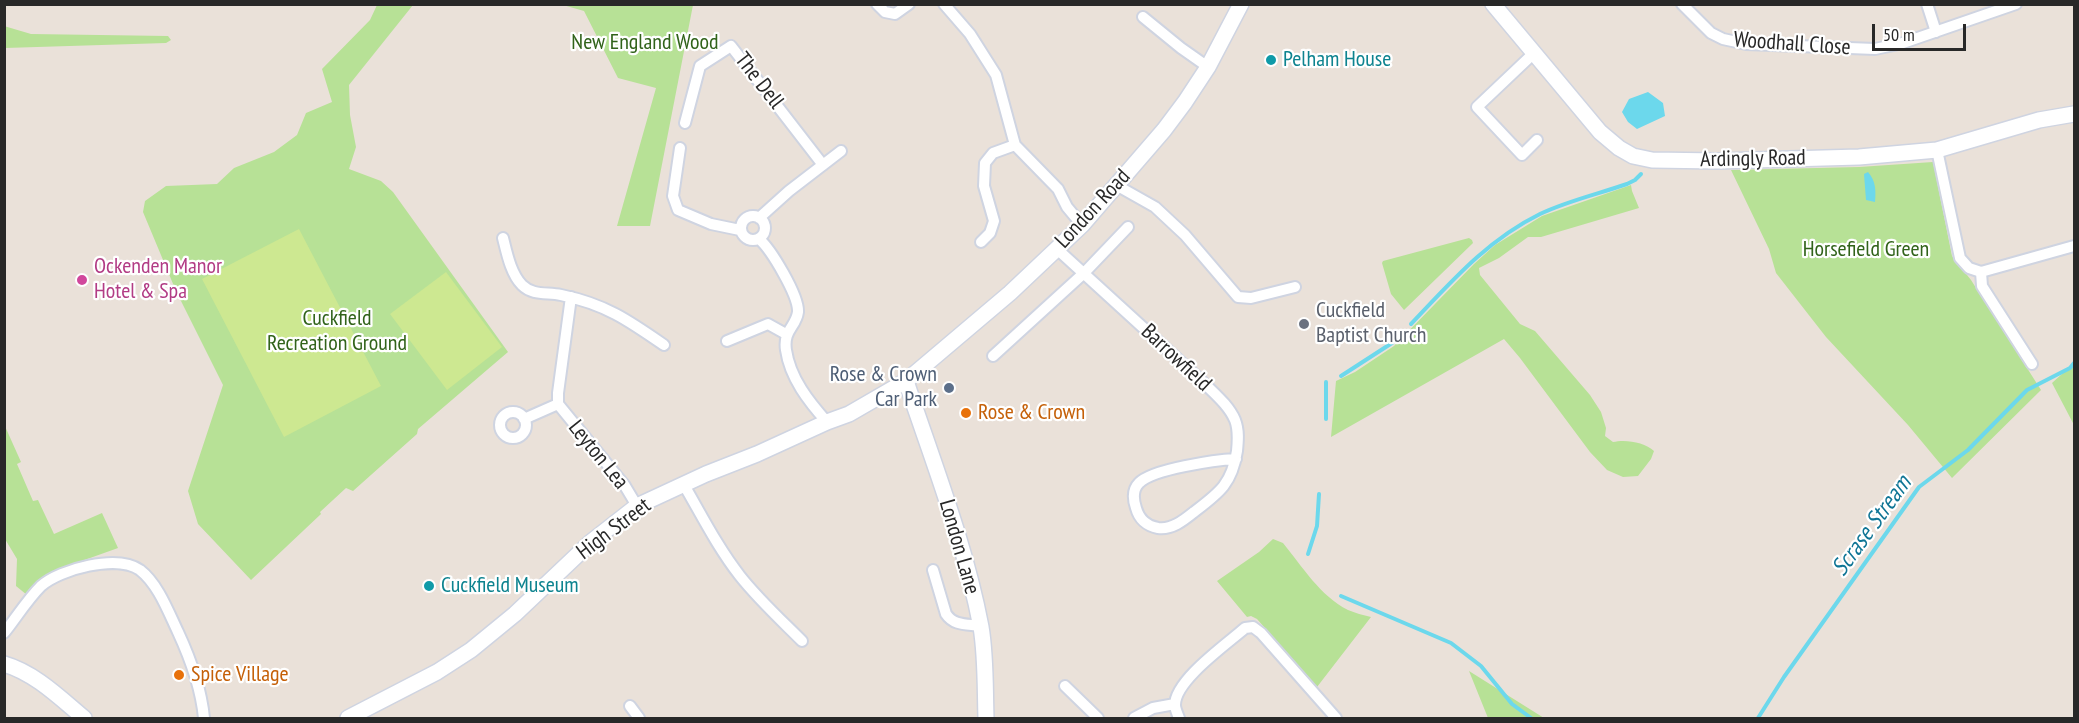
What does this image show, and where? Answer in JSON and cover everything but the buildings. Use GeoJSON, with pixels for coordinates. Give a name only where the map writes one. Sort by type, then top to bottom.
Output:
{"type":"FeatureCollection","features":[{"type":"Feature","properties":{"kind":"main road","name":"London Road"},"geometry":{"type":"LineString","coordinates":[[906,381],[979,320],[1082,225],[1164,130],[1208,67],[1241,4]]}},
{"type":"Feature","properties":{"kind":"main road","name":"Ardingly Road"},"geometry":{"type":"LineString","coordinates":[[1498,6],[1600,132],[1619,148],[1634,156],[1652,160],[1859,157],[1937,150],[2039,120],[2074,114]]}},
{"type":"Feature","properties":{"kind":"main road","name":"High Street"},"geometry":{"type":"LineString","coordinates":[[348,718],[437,672],[471,650],[515,614],[591,542],[638,506],[849,414],[906,381]]}},
{"type":"Feature","properties":{"kind":"main road","name":"London Lane"},"geometry":{"type":"LineString","coordinates":[[906,381],[956,526],[980,626],[985,664],[986,718]]}},
{"type":"Feature","properties":{"kind":"main road"},"geometry":{"type":"LineString","coordinates":[[4,664],[21,670],[35,679],[84,718]]}},
{"type":"Feature","properties":{"kind":"street"},"geometry":{"type":"LineString","coordinates":[[877,4],[885,12],[895,14],[909,4]]}},
{"type":"Feature","properties":{"kind":"street"},"geometry":{"type":"LineString","coordinates":[[944,4],[970,34],[996,75],[1015,145],[1058,189],[1067,207],[1082,225]]}},
{"type":"Feature","properties":{"kind":"street","name":"Woodhall Close"},"geometry":{"type":"LineString","coordinates":[[1682,4],[1711,33],[1724,39],[1746,44],[1875,49],[1936,32],[2016,4]]}},
{"type":"Feature","properties":{"kind":"street"},"geometry":{"type":"LineString","coordinates":[[1927,4],[1936,32]]}},
{"type":"Feature","properties":{"kind":"street"},"geometry":{"type":"LineString","coordinates":[[1143,17],[1208,67]]}},
{"type":"Feature","properties":{"kind":"street","name":"The Dell"},"geometry":{"type":"LineString","coordinates":[[685,123],[700,66],[731,46],[822,165]]}},
{"type":"Feature","properties":{"kind":"street"},"geometry":{"type":"LineString","coordinates":[[1534,53],[1477,107],[1522,155],[1537,140]]}},
{"type":"Feature","properties":{"kind":"street"},"geometry":{"type":"LineString","coordinates":[[981,242],[990,233],[994,221],[984,186],[985,163],[993,153],[1015,145]]}},
{"type":"Feature","properties":{"kind":"street"},"geometry":{"type":"LineString","coordinates":[[680,148],[673,196],[678,210],[711,224],[740,230],[747,240],[759,239],[767,246],[778,263],[796,302],[798,312],[794,324],[786,334],[790,369],[809,402],[827,422]]}},
{"type":"Feature","properties":{"kind":"street"},"geometry":{"type":"LineString","coordinates":[[1937,150],[1959,258],[1969,268],[1981,272],[2074,246]]}},
{"type":"Feature","properties":{"kind":"street"},"geometry":{"type":"LineString","coordinates":[[759,218],[789,191],[841,151]]}},
{"type":"Feature","properties":{"kind":"street"},"geometry":{"type":"LineString","coordinates":[[1116,185],[1155,207],[1185,235],[1238,297],[1251,298],[1295,287]]}},
{"type":"Feature","properties":{"kind":"street"},"geometry":{"type":"LineString","coordinates":[[740,230],[744,219],[752,216],[759,218],[765,228],[759,239]]}},
{"type":"Feature","properties":{"kind":"street"},"geometry":{"type":"LineString","coordinates":[[993,356],[1084,273],[1128,227]]}},
{"type":"Feature","properties":{"kind":"street"},"geometry":{"type":"LineString","coordinates":[[503,238],[516,276],[523,286],[537,294],[571,297],[609,309],[664,345]]}},
{"type":"Feature","properties":{"kind":"street","name":"Barrowfield"},"geometry":{"type":"LineString","coordinates":[[1057,249],[1223,402],[1234,418],[1238,429],[1236,459],[1228,481],[1218,494],[1181,523],[1168,528],[1151,526],[1143,521],[1137,512],[1134,491],[1137,484],[1144,479],[1211,460],[1236,459]]}},
{"type":"Feature","properties":{"kind":"street"},"geometry":{"type":"LineString","coordinates":[[1981,272],[1982,286],[2032,364]]}},
{"type":"Feature","properties":{"kind":"street","name":"Leyton Lea"},"geometry":{"type":"LineString","coordinates":[[571,297],[558,404],[625,486],[638,506]]}},
{"type":"Feature","properties":{"kind":"street"},"geometry":{"type":"LineString","coordinates":[[728,341],[768,324],[786,334]]}},
{"type":"Feature","properties":{"kind":"street","name":"Leyton Lea"},"geometry":{"type":"LineString","coordinates":[[524,419],[558,404]]}},
{"type":"Feature","properties":{"kind":"street"},"geometry":{"type":"LineString","coordinates":[[684,485],[739,575],[802,640]]}},
{"type":"Feature","properties":{"kind":"street"},"geometry":{"type":"LineString","coordinates":[[4,633],[31,597],[42,585],[56,576],[79,567],[97,564],[113,564],[138,569],[151,581],[182,641],[196,675],[204,718]]}},
{"type":"Feature","properties":{"kind":"street"},"geometry":{"type":"LineString","coordinates":[[933,570],[946,614],[950,620],[980,626]]}},
{"type":"Feature","properties":{"kind":"street"},"geometry":{"type":"LineString","coordinates":[[1179,718],[1175,704],[1183,684],[1199,667],[1245,628],[1253,627],[1270,642],[1336,718]]}},
{"type":"Feature","properties":{"kind":"street"},"geometry":{"type":"LineString","coordinates":[[1065,686],[1098,718]]}},
{"type":"Feature","properties":{"kind":"street"},"geometry":{"type":"LineString","coordinates":[[1134,718],[1153,708],[1175,704]]}},
{"type":"Feature","properties":{"kind":"street"},"geometry":{"type":"LineString","coordinates":[[630,706],[639,718]]}},
{"type":"Feature","properties":{"kind":"green space","name":"Cuckfield Recreation Ground"},"geometry":{"type":"Polygon","coordinates":[[[377,5],[413,5],[349,85],[350,115],[356,147],[349,169],[381,181],[393,192],[508,352],[418,429],[417,434],[353,491],[346,488],[251,580],[198,524],[188,491],[223,385],[176,291],[143,212],[145,201],[166,186],[217,184],[234,168],[274,152],[297,135],[306,113],[332,102],[322,69],[370,20],[377,5]]]}},
{"type":"Feature","properties":{"kind":"green space","name":"New England Wood"},"geometry":{"type":"Polygon","coordinates":[[[563,5],[693,5],[650,226],[617,226],[656,88],[618,78],[584,11],[563,5]]]}},
{"type":"Feature","properties":{"kind":"green space"},"geometry":{"type":"Polygon","coordinates":[[[4,26],[31,34],[168,36],[171,40],[166,43],[5,48],[4,26]]]}},
{"type":"Feature","properties":{"kind":"green space","name":"Horsefield Green"},"geometry":{"type":"Polygon","coordinates":[[[1933,162],[1952,256],[1971,280],[2041,390],[1952,478],[1908,425],[1826,337],[1776,273],[1769,249],[1731,170],[1859,167],[1933,162]]]}},
{"type":"Feature","properties":{"kind":"green space"},"geometry":{"type":"Polygon","coordinates":[[[1631,185],[1639,208],[1541,237],[1528,237],[1499,258],[1479,268],[1480,275],[1520,324],[1535,331],[1590,395],[1601,412],[1606,428],[1605,436],[1613,442],[1635,442],[1654,451],[1638,476],[1623,477],[1607,470],[1590,452],[1504,339],[1331,437],[1336,381],[1355,372],[1394,346],[1495,245],[1542,216],[1631,185]]]}},
{"type":"Feature","properties":{"kind":"green space"},"geometry":{"type":"Polygon","coordinates":[[[299,229],[381,386],[284,437],[202,279],[299,229]]]}},
{"type":"Feature","properties":{"kind":"green space"},"geometry":{"type":"Polygon","coordinates":[[[1469,238],[1473,243],[1404,310],[1391,294],[1383,261],[1469,238]]]}},
{"type":"Feature","properties":{"kind":"green space"},"geometry":{"type":"Polygon","coordinates":[[[446,272],[502,347],[447,390],[390,314],[446,272]]]}},
{"type":"Feature","properties":{"kind":"green space"},"geometry":{"type":"Polygon","coordinates":[[[2074,363],[2074,425],[2052,383],[2074,363]]]}},
{"type":"Feature","properties":{"kind":"green space"},"geometry":{"type":"Polygon","coordinates":[[[4,424],[21,462],[17,464],[33,501],[38,500],[54,534],[102,513],[118,548],[51,572],[27,595],[16,586],[17,559],[5,539],[4,424]]]}},
{"type":"Feature","properties":{"kind":"green space"},"geometry":{"type":"Polygon","coordinates":[[[1273,539],[1283,543],[1312,580],[1329,597],[1348,610],[1371,617],[1317,687],[1257,619],[1247,617],[1217,581],[1259,552],[1273,539]]]}},
{"type":"Feature","properties":{"kind":"green space"},"geometry":{"type":"Polygon","coordinates":[[[1469,671],[1544,718],[1488,718],[1469,671]]]}},
{"type":"Feature","properties":{"kind":"water"},"geometry":{"type":"Polygon","coordinates":[[[1648,92],[1663,103],[1665,116],[1637,129],[1628,122],[1622,112],[1629,99],[1648,92]]]}},
{"type":"Feature","properties":{"kind":"water"},"geometry":{"type":"Polygon","coordinates":[[[1868,172],[1875,186],[1875,202],[1866,200],[1864,174],[1868,172]]]}},
{"type":"Feature","properties":{"kind":"waterway"},"geometry":{"type":"LineString","coordinates":[[1411,324],[1470,263],[1503,236],[1540,214],[1627,184],[1641,174]]}},
{"type":"Feature","properties":{"kind":"waterway"},"geometry":{"type":"LineString","coordinates":[[1341,376],[1392,343],[1402,332]]}},
{"type":"Feature","properties":{"kind":"waterway","name":"Scrase Stream"},"geometry":{"type":"LineString","coordinates":[[1758,718],[1784,677],[1919,487],[1968,450],[2027,390],[2070,368],[2074,363]]}},
{"type":"Feature","properties":{"kind":"waterway"},"geometry":{"type":"LineString","coordinates":[[1326,382],[1326,419]]}},
{"type":"Feature","properties":{"kind":"waterway"},"geometry":{"type":"LineString","coordinates":[[1308,554],[1317,526],[1319,494]]}},
{"type":"Feature","properties":{"kind":"waterway"},"geometry":{"type":"LineString","coordinates":[[1341,596],[1451,643],[1481,666],[1512,704],[1531,718]]}},
{"type":"Feature","properties":{"kind":"place","name":"Pelham House"},"geometry":{"type":"Point","coordinates":[1271,60]}},
{"type":"Feature","properties":{"kind":"place","name":"Ockenden Manor Hotel & Spa"},"geometry":{"type":"Point","coordinates":[82,280]}},
{"type":"Feature","properties":{"kind":"place","name":"Cuckfield Baptist Church"},"geometry":{"type":"Point","coordinates":[1304,324]}},
{"type":"Feature","properties":{"kind":"place","name":"Rose & Crown Car Park"},"geometry":{"type":"Point","coordinates":[949,388]}},
{"type":"Feature","properties":{"kind":"place","name":"Rose & Crown"},"geometry":{"type":"Point","coordinates":[966,413]}},
{"type":"Feature","properties":{"kind":"place","name":"Cuckfield Museum"},"geometry":{"type":"Point","coordinates":[429,586]}},
{"type":"Feature","properties":{"kind":"place","name":"Spice Village"},"geometry":{"type":"Point","coordinates":[179,675]}}]}
